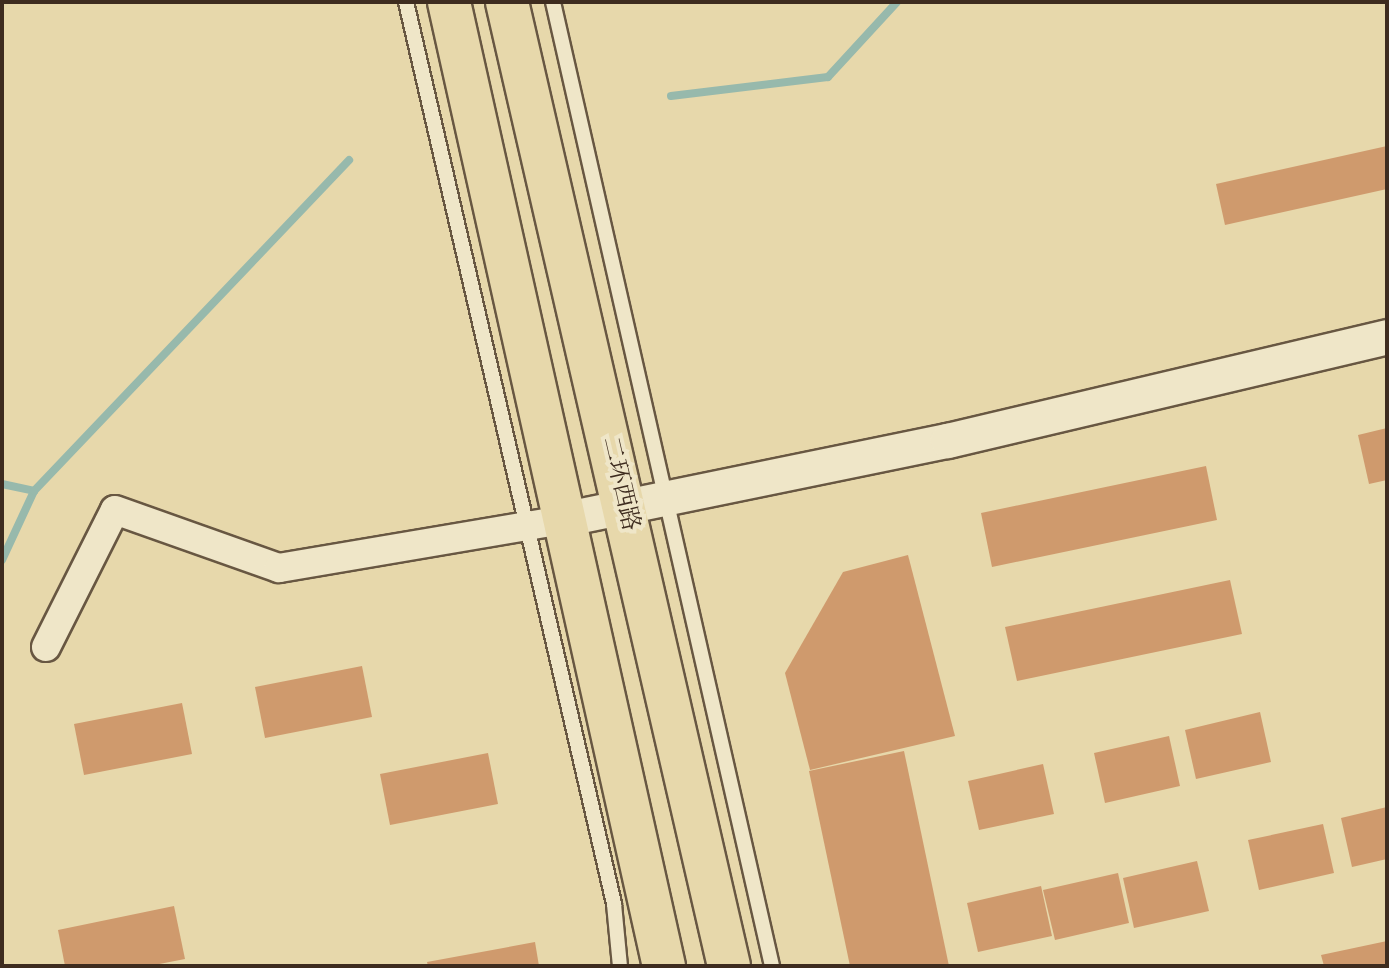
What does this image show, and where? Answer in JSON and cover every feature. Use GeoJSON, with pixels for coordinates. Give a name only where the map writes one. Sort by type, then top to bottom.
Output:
{"type":"FeatureCollection","features":[{"type":"Feature","properties":{"kind":"main road"},"geometry":{"type":"LineString","coordinates":[[449,2],[543,524],[664,966]]}},
{"type":"Feature","properties":{"kind":"main road","name":"二环西路"},"geometry":{"type":"LineString","coordinates":[[507,2],[729,966]]}},
{"type":"Feature","properties":{"kind":"street"},"geometry":{"type":"LineString","coordinates":[[46,647],[115,510],[279,568],[669,500],[948,441],[1387,337]]}},
{"type":"Feature","properties":{"kind":"lane"},"geometry":{"type":"LineString","coordinates":[[406,2],[543,524],[614,904],[620,966]]}},
{"type":"Feature","properties":{"kind":"lane"},"geometry":{"type":"LineString","coordinates":[[553,2],[669,500],[772,966]]}},
{"type":"Feature","properties":{"kind":"building"},"geometry":{"type":"Polygon","coordinates":[[[1387,146],[1387,189],[1225,225],[1216,184],[1387,146]]]}},
{"type":"Feature","properties":{"kind":"building"},"geometry":{"type":"Polygon","coordinates":[[[1387,428],[1387,480],[1369,484],[1358,435],[1387,428]]]}},
{"type":"Feature","properties":{"kind":"building"},"geometry":{"type":"Polygon","coordinates":[[[1206,466],[1217,520],[992,567],[981,513],[1206,466]]]}},
{"type":"Feature","properties":{"kind":"building"},"geometry":{"type":"Polygon","coordinates":[[[908,555],[955,736],[810,770],[785,673],[843,572],[908,555]]]}},
{"type":"Feature","properties":{"kind":"building"},"geometry":{"type":"Polygon","coordinates":[[[1230,580],[1242,634],[1017,681],[1005,627],[1230,580]]]}},
{"type":"Feature","properties":{"kind":"building"},"geometry":{"type":"Polygon","coordinates":[[[362,666],[372,717],[265,738],[255,687],[362,666]]]}},
{"type":"Feature","properties":{"kind":"building"},"geometry":{"type":"Polygon","coordinates":[[[182,703],[192,754],[84,775],[74,724],[182,703]]]}},
{"type":"Feature","properties":{"kind":"building"},"geometry":{"type":"Polygon","coordinates":[[[1260,712],[1271,762],[1196,779],[1185,730],[1260,712]]]}},
{"type":"Feature","properties":{"kind":"building"},"geometry":{"type":"Polygon","coordinates":[[[1169,736],[1180,786],[1105,803],[1094,753],[1169,736]]]}},
{"type":"Feature","properties":{"kind":"building"},"geometry":{"type":"Polygon","coordinates":[[[904,751],[949,966],[850,966],[809,771],[904,751]]]}},
{"type":"Feature","properties":{"kind":"building"},"geometry":{"type":"Polygon","coordinates":[[[488,753],[498,804],[390,825],[380,774],[488,753]]]}},
{"type":"Feature","properties":{"kind":"building"},"geometry":{"type":"Polygon","coordinates":[[[1043,764],[1054,814],[979,830],[968,781],[1043,764]]]}},
{"type":"Feature","properties":{"kind":"building"},"geometry":{"type":"Polygon","coordinates":[[[1387,807],[1387,859],[1352,867],[1341,818],[1387,807]]]}},
{"type":"Feature","properties":{"kind":"building"},"geometry":{"type":"Polygon","coordinates":[[[1323,824],[1334,873],[1259,890],[1248,840],[1323,824]]]}},
{"type":"Feature","properties":{"kind":"building"},"geometry":{"type":"Polygon","coordinates":[[[1197,861],[1209,911],[1134,928],[1123,878],[1197,861]]]}},
{"type":"Feature","properties":{"kind":"building"},"geometry":{"type":"Polygon","coordinates":[[[1118,873],[1129,923],[1055,940],[1043,890],[1118,873]]]}},
{"type":"Feature","properties":{"kind":"building"},"geometry":{"type":"Polygon","coordinates":[[[1041,886],[1052,936],[978,952],[967,903],[1041,886]]]}},
{"type":"Feature","properties":{"kind":"building"},"geometry":{"type":"Polygon","coordinates":[[[174,906],[185,959],[149,966],[65,966],[58,930],[174,906]]]}},
{"type":"Feature","properties":{"kind":"building"},"geometry":{"type":"Polygon","coordinates":[[[1387,941],[1387,966],[1324,966],[1321,955],[1387,941]]]}},
{"type":"Feature","properties":{"kind":"building"},"geometry":{"type":"Polygon","coordinates":[[[535,942],[539,966],[428,966],[427,962],[535,942]]]}},
{"type":"Feature","properties":{"kind":"waterway"},"geometry":{"type":"LineString","coordinates":[[671,96],[828,77],[897,2]]}},
{"type":"Feature","properties":{"kind":"waterway"},"geometry":{"type":"LineString","coordinates":[[2,560],[34,491],[349,160]]}},
{"type":"Feature","properties":{"kind":"waterway"},"geometry":{"type":"LineString","coordinates":[[2,484],[34,491]]}}]}
